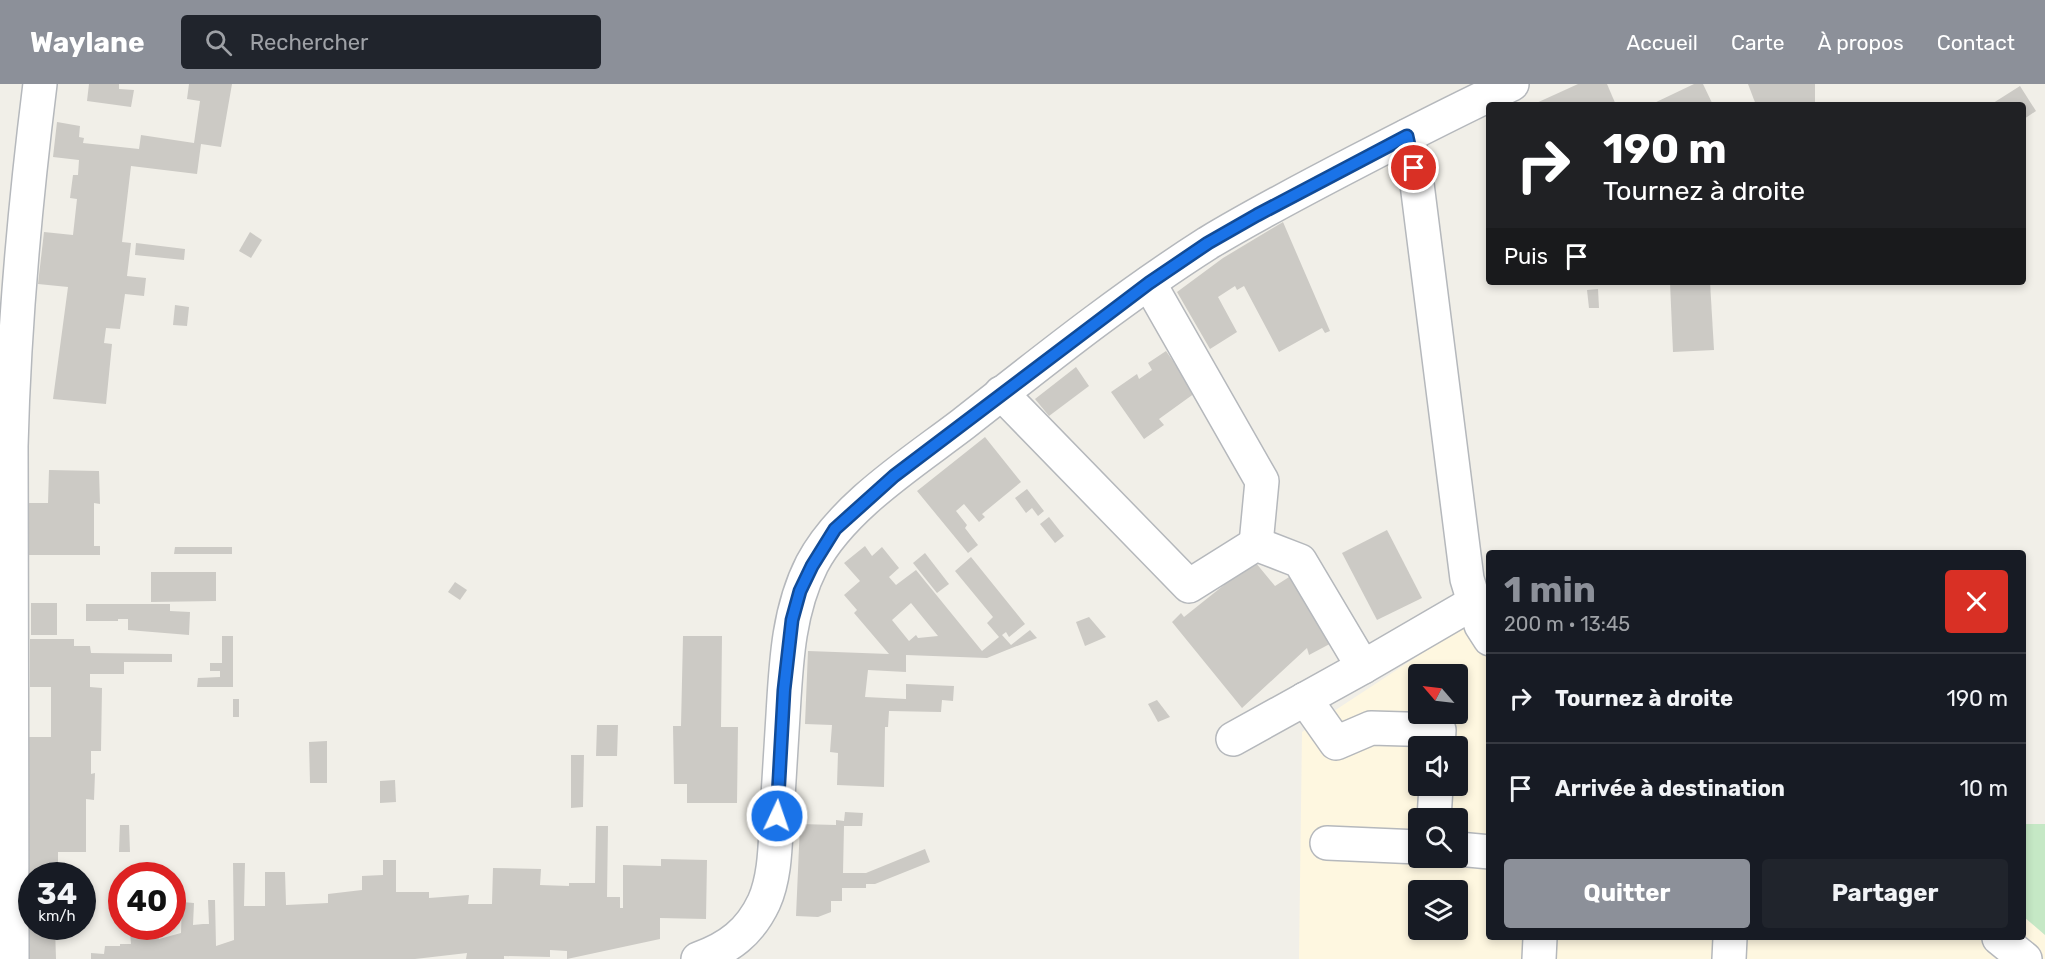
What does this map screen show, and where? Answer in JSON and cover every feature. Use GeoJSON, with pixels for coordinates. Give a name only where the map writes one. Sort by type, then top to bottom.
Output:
{"type":"FeatureCollection","features":[{"type":"Feature","properties":{"kind":"street"},"geometry":{"type":"LineString","coordinates":[[12,959],[11,446],[13,367],[40,84]]}},
{"type":"Feature","properties":{"kind":"street"},"geometry":{"type":"LineString","coordinates":[[698,959],[718,952],[737,940],[752,922],[765,900],[776,838],[788,649],[798,601],[812,566],[835,529],[894,476],[1002,393],[1149,283],[1208,243],[1407,136],[1512,84]]}},
{"type":"Feature","properties":{"kind":"street"},"geometry":{"type":"LineString","coordinates":[[1407,136],[1414,168],[1467,579],[1473,603],[1486,633]]}},
{"type":"Feature","properties":{"kind":"street"},"geometry":{"type":"LineString","coordinates":[[1149,283],[1262,481],[1256,544]]}},
{"type":"Feature","properties":{"kind":"street"},"geometry":{"type":"LineString","coordinates":[[1002,393],[1189,586],[1256,544]]}},
{"type":"Feature","properties":{"kind":"street"},"geometry":{"type":"LineString","coordinates":[[1256,544],[1300,561],[1363,667]]}},
{"type":"Feature","properties":{"kind":"street"},"geometry":{"type":"LineString","coordinates":[[1233,739],[1473,603]]}},
{"type":"Feature","properties":{"kind":"street"},"geometry":{"type":"LineString","coordinates":[[1305,699],[1336,743],[1371,728],[1439,730],[1439,736]]}},
{"type":"Feature","properties":{"kind":"street"},"geometry":{"type":"LineString","coordinates":[[1327,843],[1408,847]]}},
{"type":"Feature","properties":{"kind":"street"},"geometry":{"type":"LineString","coordinates":[[1468,850],[1486,852]]}},
{"type":"Feature","properties":{"kind":"street"},"geometry":{"type":"LineString","coordinates":[[1539,959],[1540,940]]}},
{"type":"Feature","properties":{"kind":"street"},"geometry":{"type":"LineString","coordinates":[[1729,959],[1730,940]]}},
{"type":"Feature","properties":{"kind":"street"},"geometry":{"type":"LineString","coordinates":[[2001,940],[2025,959]]}},
{"type":"Feature","properties":{"kind":"shaded area"},"geometry":{"type":"Polygon","coordinates":[[[1486,618],[1486,940],[2026,940],[2026,919],[2045,935],[2045,959],[1299,959],[1302,732],[1456,631],[1486,618]]]}},
{"type":"Feature","properties":{"kind":"green space"},"geometry":{"type":"Polygon","coordinates":[[[2026,824],[2045,824],[2045,935],[2026,919],[2026,824]]]}},
{"type":"Feature","properties":{"kind":"building"},"geometry":{"type":"Polygon","coordinates":[[[89,84],[119,84],[119,89],[134,90],[131,107],[87,101],[89,84]]]}},
{"type":"Feature","properties":{"kind":"building"},"geometry":{"type":"Polygon","coordinates":[[[189,84],[232,84],[221,147],[201,144],[197,174],[131,166],[122,242],[131,243],[127,276],[146,278],[144,296],[125,294],[120,329],[106,328],[104,343],[112,344],[106,404],[53,399],[68,287],[38,284],[44,232],[73,235],[77,199],[70,198],[73,175],[78,175],[79,160],[53,157],[57,122],[80,126],[79,137],[84,138],[83,143],[139,149],[141,135],[194,143],[200,101],[187,99],[189,84]]]}},
{"type":"Feature","properties":{"kind":"building"},"geometry":{"type":"Polygon","coordinates":[[[1578,84],[1607,84],[1615,102],[1539,102],[1578,84]]]}},
{"type":"Feature","properties":{"kind":"building"},"geometry":{"type":"Polygon","coordinates":[[[1694,84],[1703,84],[1712,102],[1656,102],[1694,84]]]}},
{"type":"Feature","properties":{"kind":"building"},"geometry":{"type":"Polygon","coordinates":[[[1748,84],[1815,84],[1815,102],[1755,102],[1748,84]]]}},
{"type":"Feature","properties":{"kind":"building"},"geometry":{"type":"Polygon","coordinates":[[[2020,86],[2036,111],[2026,118],[2026,102],[1995,102],[2020,86]]]}},
{"type":"Feature","properties":{"kind":"building"},"geometry":{"type":"Polygon","coordinates":[[[1283,222],[1330,331],[1325,333],[1322,328],[1279,352],[1244,286],[1237,290],[1235,286],[1218,297],[1237,332],[1210,349],[1177,292],[1223,258],[1283,222]]]}},
{"type":"Feature","properties":{"kind":"building"},"geometry":{"type":"Polygon","coordinates":[[[250,232],[262,240],[251,258],[239,251],[250,232]]]}},
{"type":"Feature","properties":{"kind":"building"},"geometry":{"type":"Polygon","coordinates":[[[136,243],[185,249],[184,260],[135,255],[136,243]]]}},
{"type":"Feature","properties":{"kind":"building"},"geometry":{"type":"Polygon","coordinates":[[[1670,285],[1710,285],[1714,350],[1673,352],[1670,285]]]}},
{"type":"Feature","properties":{"kind":"building"},"geometry":{"type":"Polygon","coordinates":[[[1598,289],[1599,308],[1589,308],[1587,290],[1598,289]]]}},
{"type":"Feature","properties":{"kind":"building"},"geometry":{"type":"Polygon","coordinates":[[[175,305],[189,307],[187,326],[173,325],[175,305]]]}},
{"type":"Feature","properties":{"kind":"building"},"geometry":{"type":"Polygon","coordinates":[[[1166,351],[1195,393],[1159,419],[1164,425],[1144,439],[1111,392],[1137,374],[1139,379],[1152,370],[1148,363],[1166,351]]]}},
{"type":"Feature","properties":{"kind":"building"},"geometry":{"type":"Polygon","coordinates":[[[1076,367],[1089,386],[1049,416],[1035,399],[1076,367]]]}},
{"type":"Feature","properties":{"kind":"building"},"geometry":{"type":"Polygon","coordinates":[[[985,437],[1021,482],[982,514],[985,517],[979,522],[964,504],[956,511],[978,545],[968,553],[917,491],[985,437]]]}},
{"type":"Feature","properties":{"kind":"building"},"geometry":{"type":"Polygon","coordinates":[[[49,470],[99,471],[100,504],[94,503],[94,546],[100,546],[100,555],[28,555],[28,503],[48,503],[49,470]]]}},
{"type":"Feature","properties":{"kind":"building"},"geometry":{"type":"Polygon","coordinates":[[[1027,489],[1044,511],[1038,516],[1032,508],[1026,513],[1015,498],[1027,489]]]}},
{"type":"Feature","properties":{"kind":"building"},"geometry":{"type":"Polygon","coordinates":[[[1049,517],[1064,536],[1055,543],[1040,524],[1049,517]]]}},
{"type":"Feature","properties":{"kind":"building"},"geometry":{"type":"Polygon","coordinates":[[[1387,530],[1422,598],[1377,620],[1342,553],[1387,530]]]}},
{"type":"Feature","properties":{"kind":"building"},"geometry":{"type":"Polygon","coordinates":[[[865,546],[872,556],[882,547],[899,568],[889,577],[896,585],[916,570],[982,651],[999,637],[987,623],[993,617],[955,571],[971,557],[1025,624],[1009,637],[1006,632],[1002,635],[1011,645],[1030,630],[1037,638],[987,658],[906,655],[906,672],[868,670],[865,697],[906,699],[906,684],[954,686],[953,701],[942,700],[941,712],[889,711],[888,727],[885,727],[884,787],[837,785],[838,753],[830,752],[832,725],[805,724],[808,651],[889,654],[854,613],[857,610],[844,595],[860,581],[844,563],[865,546]],[[911,603],[892,620],[909,641],[916,635],[918,638],[938,636],[911,603]]]}},
{"type":"Feature","properties":{"kind":"building"},"geometry":{"type":"Polygon","coordinates":[[[175,547],[232,547],[232,554],[174,554],[175,547]]]}},
{"type":"Feature","properties":{"kind":"building"},"geometry":{"type":"Polygon","coordinates":[[[925,553],[949,584],[937,593],[913,563],[925,553]]]}},
{"type":"Feature","properties":{"kind":"building"},"geometry":{"type":"Polygon","coordinates":[[[1251,557],[1275,586],[1297,572],[1339,639],[1309,655],[1307,648],[1242,708],[1172,622],[1181,613],[1184,617],[1224,585],[1221,581],[1251,557]]]}},
{"type":"Feature","properties":{"kind":"building"},"geometry":{"type":"Polygon","coordinates":[[[151,572],[216,572],[216,601],[151,602],[151,572]]]}},
{"type":"Feature","properties":{"kind":"building"},"geometry":{"type":"Polygon","coordinates":[[[455,582],[467,590],[460,600],[448,592],[455,582]]]}},
{"type":"Feature","properties":{"kind":"building"},"geometry":{"type":"Polygon","coordinates":[[[31,603],[57,603],[57,635],[31,635],[31,603]]]}},
{"type":"Feature","properties":{"kind":"building"},"geometry":{"type":"Polygon","coordinates":[[[86,604],[170,604],[170,611],[190,612],[189,635],[128,630],[128,619],[86,621],[86,604]]]}},
{"type":"Feature","properties":{"kind":"building"},"geometry":{"type":"Polygon","coordinates":[[[1089,617],[1106,637],[1085,646],[1076,622],[1089,617]]]}},
{"type":"Feature","properties":{"kind":"building"},"geometry":{"type":"Polygon","coordinates":[[[222,636],[233,636],[233,687],[197,687],[198,678],[220,677],[220,671],[210,671],[210,663],[222,663],[222,636]]]}},
{"type":"Feature","properties":{"kind":"building"},"geometry":{"type":"Polygon","coordinates":[[[683,636],[722,636],[721,727],[738,727],[737,803],[687,803],[687,784],[674,784],[673,726],[681,726],[683,636]]]}},
{"type":"Feature","properties":{"kind":"building"},"geometry":{"type":"Polygon","coordinates":[[[30,639],[74,639],[74,646],[90,646],[91,653],[172,654],[172,662],[124,662],[124,674],[90,674],[90,687],[102,688],[101,751],[91,751],[91,774],[95,773],[94,800],[86,799],[86,852],[58,852],[58,862],[28,862],[29,737],[51,737],[51,687],[30,687],[30,639]]]}},
{"type":"Feature","properties":{"kind":"building"},"geometry":{"type":"Polygon","coordinates":[[[233,699],[239,699],[239,717],[233,717],[233,699]]]}},
{"type":"Feature","properties":{"kind":"building"},"geometry":{"type":"Polygon","coordinates":[[[1157,700],[1170,717],[1158,722],[1148,704],[1157,700]]]}},
{"type":"Feature","properties":{"kind":"building"},"geometry":{"type":"Polygon","coordinates":[[[597,725],[618,725],[617,756],[596,756],[597,725]]]}},
{"type":"Feature","properties":{"kind":"building"},"geometry":{"type":"Polygon","coordinates":[[[327,741],[327,783],[310,783],[309,742],[327,741]]]}},
{"type":"Feature","properties":{"kind":"building"},"geometry":{"type":"Polygon","coordinates":[[[571,755],[584,755],[583,807],[571,808],[571,755]]]}},
{"type":"Feature","properties":{"kind":"building"},"geometry":{"type":"Polygon","coordinates":[[[395,780],[396,802],[380,803],[380,781],[395,780]]]}},
{"type":"Feature","properties":{"kind":"building"},"geometry":{"type":"Polygon","coordinates":[[[845,812],[863,813],[862,826],[844,826],[843,873],[866,873],[925,849],[930,862],[875,884],[866,884],[866,888],[842,888],[842,901],[831,901],[831,912],[818,917],[796,916],[800,824],[836,825],[836,820],[844,821],[845,812]]]}},
{"type":"Feature","properties":{"kind":"building"},"geometry":{"type":"Polygon","coordinates":[[[120,825],[129,825],[130,852],[119,852],[120,825]]]}},
{"type":"Feature","properties":{"kind":"building"},"geometry":{"type":"Polygon","coordinates":[[[596,826],[608,826],[607,897],[620,897],[620,908],[623,908],[623,865],[661,866],[661,859],[707,860],[706,919],[660,918],[660,939],[567,959],[567,951],[550,950],[550,957],[504,956],[504,959],[466,959],[467,953],[415,959],[91,959],[91,953],[104,954],[105,946],[131,944],[131,940],[186,940],[186,902],[194,903],[193,925],[209,924],[208,900],[215,900],[216,946],[234,940],[233,863],[245,863],[244,906],[265,906],[265,872],[285,872],[286,905],[328,903],[328,894],[362,890],[362,876],[383,875],[383,860],[396,860],[396,892],[429,892],[429,898],[469,895],[468,904],[492,904],[493,868],[541,869],[540,885],[569,886],[569,883],[595,883],[596,826]]]}},
{"type":"Feature","properties":{"kind":"building"},"geometry":{"type":"Polygon","coordinates":[[[28,940],[55,940],[56,959],[28,959],[28,940]]]}},
{"type":"Feature","properties":{"kind":"route"},"geometry":{"type":"LineString","coordinates":[[777,816],[784,690],[792,620],[800,591],[824,544],[835,529],[894,476],[1002,393],[1149,283],[1208,243],[1303,189],[1407,136],[1414,168]]}}]}
